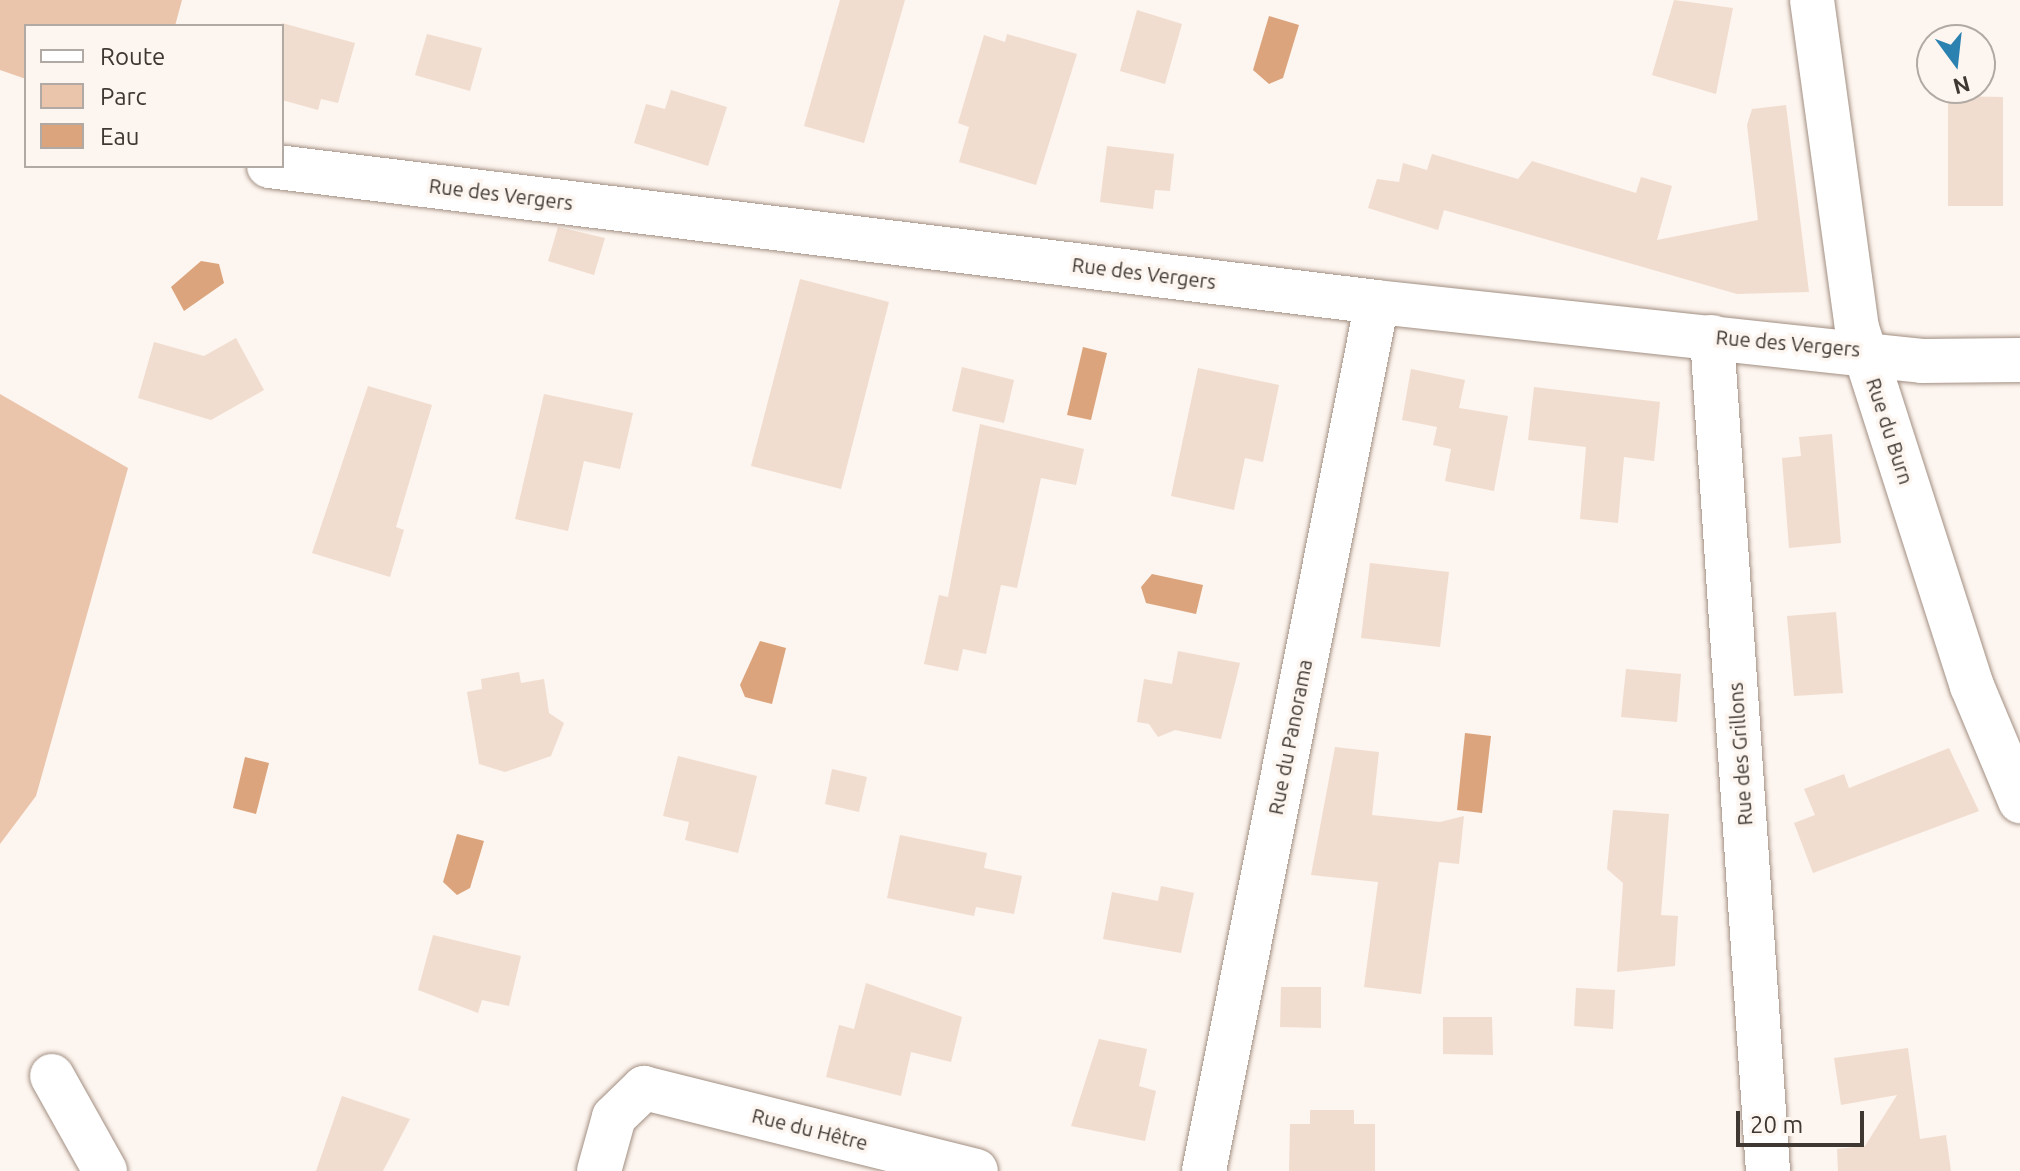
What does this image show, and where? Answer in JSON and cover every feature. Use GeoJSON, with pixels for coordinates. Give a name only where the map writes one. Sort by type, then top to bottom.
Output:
{"type":"FeatureCollection","features":[{"type":"Feature","properties":{"kind":"street","name":"Rue du Burn"},"geometry":{"type":"LineString","coordinates":[[1812,0],[1864,349],[1972,686],[2020,801]]}},
{"type":"Feature","properties":{"kind":"street","name":"Rue des Vergers"},"geometry":{"type":"LineString","coordinates":[[284,168],[1377,302],[1712,337],[1864,349],[1922,361],[2020,360]]}},
{"type":"Feature","properties":{"kind":"street","name":"Rue du Panorama"},"geometry":{"type":"LineString","coordinates":[[1204,1171],[1377,302]]}},
{"type":"Feature","properties":{"kind":"street","name":"Rue des Grillons"},"geometry":{"type":"LineString","coordinates":[[1712,337],[1768,1171]]}},
{"type":"Feature","properties":{"kind":"street"},"geometry":{"type":"LineString","coordinates":[[52,1076],[105,1171]]}},
{"type":"Feature","properties":{"kind":"street","name":"Rue du Hêtre"},"geometry":{"type":"LineString","coordinates":[[599,1171],[614,1117],[644,1088],[976,1171]]}},
{"type":"Feature","properties":{"kind":"green space"},"geometry":{"type":"Polygon","coordinates":[[[0,0],[182,0],[176,24],[24,24],[24,78],[0,70],[0,0]]]}},
{"type":"Feature","properties":{"kind":"green space"},"geometry":{"type":"Polygon","coordinates":[[[0,394],[128,468],[36,796],[0,844],[0,394]]]}},
{"type":"Feature","properties":{"kind":"water"},"geometry":{"type":"Polygon","coordinates":[[[1269,16],[1299,25],[1283,78],[1269,84],[1253,70],[1269,16]]]}},
{"type":"Feature","properties":{"kind":"water"},"geometry":{"type":"Polygon","coordinates":[[[201,261],[219,264],[224,283],[184,311],[171,287],[201,261]]]}},
{"type":"Feature","properties":{"kind":"water"},"geometry":{"type":"Polygon","coordinates":[[[1083,347],[1107,353],[1091,420],[1067,415],[1083,347]]]}},
{"type":"Feature","properties":{"kind":"water"},"geometry":{"type":"Polygon","coordinates":[[[1152,574],[1203,585],[1196,614],[1146,603],[1141,587],[1152,574]]]}},
{"type":"Feature","properties":{"kind":"water"},"geometry":{"type":"Polygon","coordinates":[[[760,641],[786,648],[772,704],[745,697],[740,685],[760,641]]]}},
{"type":"Feature","properties":{"kind":"water"},"geometry":{"type":"Polygon","coordinates":[[[1465,733],[1491,736],[1482,813],[1457,810],[1465,733]]]}},
{"type":"Feature","properties":{"kind":"water"},"geometry":{"type":"Polygon","coordinates":[[[245,757],[269,763],[256,814],[233,808],[245,757]]]}},
{"type":"Feature","properties":{"kind":"water"},"geometry":{"type":"Polygon","coordinates":[[[457,834],[484,841],[470,888],[457,895],[443,882],[457,834]]]}},
{"type":"Feature","properties":{"kind":"building"},"geometry":{"type":"Polygon","coordinates":[[[840,0],[905,0],[864,143],[804,126],[840,0]]]}},
{"type":"Feature","properties":{"kind":"building"},"geometry":{"type":"Polygon","coordinates":[[[1674,0],[1733,8],[1716,94],[1652,75],[1674,0]]]}},
{"type":"Feature","properties":{"kind":"building"},"geometry":{"type":"Polygon","coordinates":[[[1137,10],[1182,24],[1165,84],[1120,71],[1137,10]]]}},
{"type":"Feature","properties":{"kind":"building"},"geometry":{"type":"Polygon","coordinates":[[[282,24],[355,43],[338,103],[321,99],[318,110],[284,101],[282,24]]]}},
{"type":"Feature","properties":{"kind":"building"},"geometry":{"type":"Polygon","coordinates":[[[427,34],[482,48],[470,91],[415,75],[427,34]]]}},
{"type":"Feature","properties":{"kind":"building"},"geometry":{"type":"Polygon","coordinates":[[[1007,34],[1077,54],[1036,185],[959,162],[969,127],[958,123],[984,35],[1005,42],[1007,34]]]}},
{"type":"Feature","properties":{"kind":"building"},"geometry":{"type":"Polygon","coordinates":[[[671,90],[727,107],[708,166],[634,143],[646,104],[665,109],[671,90]]]}},
{"type":"Feature","properties":{"kind":"building"},"geometry":{"type":"Polygon","coordinates":[[[1996,97],[2003,97],[2003,206],[1948,206],[1948,104],[1996,104],[1996,97]]]}},
{"type":"Feature","properties":{"kind":"building"},"geometry":{"type":"Polygon","coordinates":[[[1786,105],[1809,292],[1737,294],[1444,210],[1438,230],[1368,208],[1377,179],[1399,182],[1403,163],[1427,170],[1432,154],[1518,179],[1532,161],[1636,193],[1641,177],[1672,186],[1657,240],[1758,220],[1747,125],[1752,109],[1786,105]]]}},
{"type":"Feature","properties":{"kind":"building"},"geometry":{"type":"Polygon","coordinates":[[[1107,146],[1174,154],[1170,191],[1155,190],[1153,209],[1100,202],[1107,146]]]}},
{"type":"Feature","properties":{"kind":"building"},"geometry":{"type":"Polygon","coordinates":[[[558,227],[605,238],[594,275],[548,261],[558,227]]]}},
{"type":"Feature","properties":{"kind":"building"},"geometry":{"type":"Polygon","coordinates":[[[800,279],[889,302],[841,489],[751,466],[800,279]]]}},
{"type":"Feature","properties":{"kind":"building"},"geometry":{"type":"Polygon","coordinates":[[[236,338],[264,390],[211,420],[138,398],[154,342],[204,356],[236,338]]]}},
{"type":"Feature","properties":{"kind":"building"},"geometry":{"type":"Polygon","coordinates":[[[962,367],[1014,380],[1004,423],[952,411],[962,367]]]}},
{"type":"Feature","properties":{"kind":"building"},"geometry":{"type":"Polygon","coordinates":[[[1198,368],[1279,385],[1263,462],[1245,458],[1234,510],[1171,496],[1198,368]]]}},
{"type":"Feature","properties":{"kind":"building"},"geometry":{"type":"Polygon","coordinates":[[[1411,369],[1465,380],[1459,408],[1508,416],[1494,491],[1445,481],[1451,449],[1433,445],[1437,427],[1402,420],[1411,369]]]}},
{"type":"Feature","properties":{"kind":"building"},"geometry":{"type":"Polygon","coordinates":[[[368,386],[432,405],[396,527],[404,530],[390,577],[312,553],[368,386]]]}},
{"type":"Feature","properties":{"kind":"building"},"geometry":{"type":"Polygon","coordinates":[[[1534,387],[1660,402],[1654,461],[1624,457],[1618,523],[1580,519],[1586,447],[1528,440],[1534,387]]]}},
{"type":"Feature","properties":{"kind":"building"},"geometry":{"type":"Polygon","coordinates":[[[544,394],[633,413],[620,469],[584,461],[568,531],[515,519],[544,394]]]}},
{"type":"Feature","properties":{"kind":"building"},"geometry":{"type":"Polygon","coordinates":[[[980,424],[1084,449],[1076,485],[1041,478],[1017,588],[1001,585],[986,654],[963,649],[958,671],[924,664],[939,595],[948,597],[980,424]]]}},
{"type":"Feature","properties":{"kind":"building"},"geometry":{"type":"Polygon","coordinates":[[[1832,434],[1841,543],[1789,548],[1782,458],[1801,456],[1799,437],[1832,434]]]}},
{"type":"Feature","properties":{"kind":"building"},"geometry":{"type":"Polygon","coordinates":[[[1370,563],[1449,572],[1440,647],[1361,638],[1370,563]]]}},
{"type":"Feature","properties":{"kind":"building"},"geometry":{"type":"Polygon","coordinates":[[[1836,612],[1843,693],[1794,696],[1787,616],[1836,612]]]}},
{"type":"Feature","properties":{"kind":"building"},"geometry":{"type":"Polygon","coordinates":[[[1178,651],[1240,663],[1221,739],[1175,730],[1158,737],[1149,724],[1137,722],[1144,679],[1172,684],[1178,651]]]}},
{"type":"Feature","properties":{"kind":"building"},"geometry":{"type":"Polygon","coordinates":[[[1626,669],[1681,674],[1677,722],[1621,717],[1626,669]]]}},
{"type":"Feature","properties":{"kind":"building"},"geometry":{"type":"Polygon","coordinates":[[[519,672],[521,683],[544,679],[549,713],[564,723],[551,756],[505,772],[479,764],[467,692],[482,689],[481,679],[519,672]]]}},
{"type":"Feature","properties":{"kind":"building"},"geometry":{"type":"Polygon","coordinates":[[[1335,747],[1379,752],[1372,815],[1440,822],[1464,816],[1459,864],[1439,862],[1421,994],[1364,987],[1378,882],[1311,875],[1335,747]]]}},
{"type":"Feature","properties":{"kind":"building"},"geometry":{"type":"Polygon","coordinates":[[[1949,748],[1979,811],[1813,873],[1794,823],[1815,815],[1804,789],[1844,774],[1849,788],[1949,748]]]}},
{"type":"Feature","properties":{"kind":"building"},"geometry":{"type":"Polygon","coordinates":[[[678,756],[757,776],[738,853],[685,840],[689,822],[663,816],[678,756]]]}},
{"type":"Feature","properties":{"kind":"building"},"geometry":{"type":"Polygon","coordinates":[[[832,769],[867,777],[859,812],[825,804],[832,769]]]}},
{"type":"Feature","properties":{"kind":"building"},"geometry":{"type":"Polygon","coordinates":[[[1613,810],[1669,814],[1661,915],[1678,916],[1675,966],[1617,972],[1623,883],[1607,869],[1613,810]]]}},
{"type":"Feature","properties":{"kind":"building"},"geometry":{"type":"Polygon","coordinates":[[[900,835],[987,853],[984,868],[1022,876],[1014,914],[976,907],[974,916],[887,898],[900,835]]]}},
{"type":"Feature","properties":{"kind":"building"},"geometry":{"type":"Polygon","coordinates":[[[1161,886],[1194,893],[1181,953],[1103,939],[1112,892],[1158,901],[1161,886]]]}},
{"type":"Feature","properties":{"kind":"building"},"geometry":{"type":"Polygon","coordinates":[[[433,935],[521,956],[509,1006],[482,1000],[478,1013],[418,990],[433,935]]]}},
{"type":"Feature","properties":{"kind":"building"},"geometry":{"type":"Polygon","coordinates":[[[866,983],[962,1017],[951,1062],[911,1052],[901,1096],[826,1077],[839,1025],[854,1029],[866,983]]]}},
{"type":"Feature","properties":{"kind":"building"},"geometry":{"type":"Polygon","coordinates":[[[1281,987],[1321,987],[1321,1028],[1280,1027],[1281,987]]]}},
{"type":"Feature","properties":{"kind":"building"},"geometry":{"type":"Polygon","coordinates":[[[1576,988],[1615,990],[1613,1029],[1574,1026],[1576,988]]]}},
{"type":"Feature","properties":{"kind":"building"},"geometry":{"type":"Polygon","coordinates":[[[1443,1017],[1492,1017],[1493,1055],[1443,1054],[1443,1017]]]}},
{"type":"Feature","properties":{"kind":"building"},"geometry":{"type":"Polygon","coordinates":[[[1099,1039],[1147,1049],[1139,1086],[1156,1091],[1145,1141],[1071,1126],[1099,1039]]]}},
{"type":"Feature","properties":{"kind":"building"},"geometry":{"type":"Polygon","coordinates":[[[1908,1048],[1920,1139],[1946,1135],[1951,1171],[1838,1171],[1837,1149],[1865,1146],[1897,1095],[1841,1105],[1834,1058],[1908,1048]]]}},
{"type":"Feature","properties":{"kind":"building"},"geometry":{"type":"Polygon","coordinates":[[[342,1096],[410,1119],[383,1171],[316,1171],[342,1096]]]}},
{"type":"Feature","properties":{"kind":"building"},"geometry":{"type":"Polygon","coordinates":[[[1310,1110],[1354,1110],[1354,1124],[1375,1124],[1375,1171],[1289,1171],[1290,1124],[1310,1124],[1310,1110]]]}}]}
